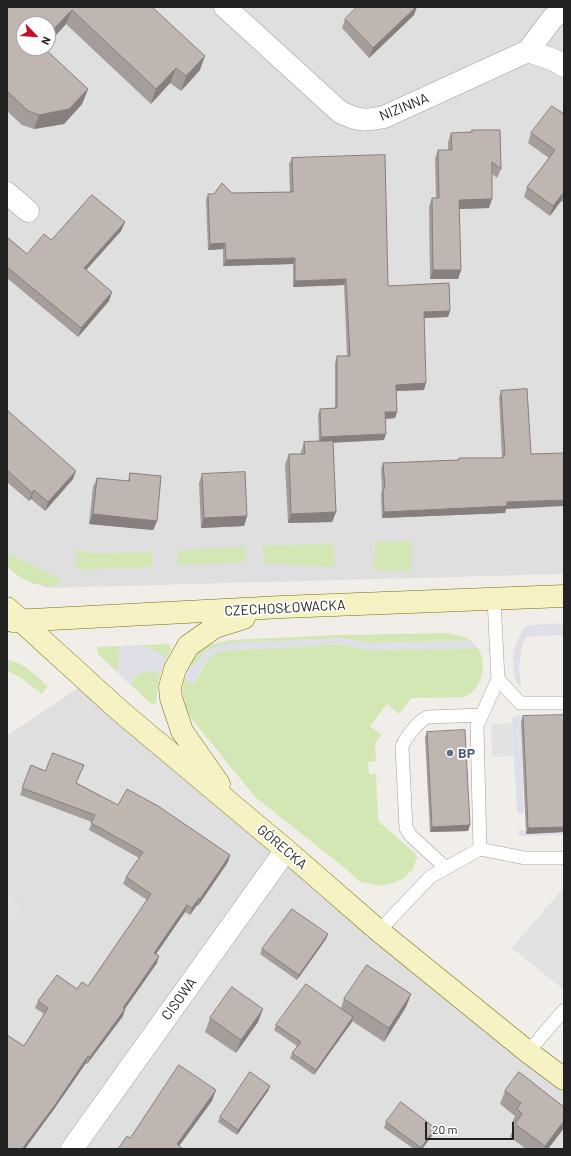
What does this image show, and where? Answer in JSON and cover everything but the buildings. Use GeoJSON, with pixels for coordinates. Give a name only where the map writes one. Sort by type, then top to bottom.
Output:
{"type":"FeatureCollection","features":[{"type":"Feature","properties":{"kind":"street","name":"NIZINNA"},"geometry":{"type":"LineString","coordinates":[[225,7],[340,112],[352,117],[366,120],[384,118],[528,52]]}},
{"type":"Feature","properties":{"kind":"street"},"geometry":{"type":"LineString","coordinates":[[564,8],[552,19],[528,52],[554,60],[564,66]]}},
{"type":"Feature","properties":{"kind":"street"},"geometry":{"type":"LineString","coordinates":[[7,194],[28,212]]}},
{"type":"Feature","properties":{"kind":"street","name":"CZECHOSŁOWACKA"},"geometry":{"type":"LineString","coordinates":[[12,617],[282,608],[564,596]]}},
{"type":"Feature","properties":{"kind":"street"},"geometry":{"type":"LineString","coordinates":[[237,810],[182,731],[171,698],[170,687],[179,660],[188,646],[202,635],[215,627],[282,608]]}},
{"type":"Feature","properties":{"kind":"street","name":"GÓRECKA"},"geometry":{"type":"LineString","coordinates":[[12,617],[379,931],[528,1052],[564,1079]]}},
{"type":"Feature","properties":{"kind":"street","name":"CISOWA"},"geometry":{"type":"LineString","coordinates":[[72,1149],[286,850]]}},
{"type":"Feature","properties":{"kind":"lane"},"geometry":{"type":"LineString","coordinates":[[480,848],[477,726],[498,678],[494,599]]}},
{"type":"Feature","properties":{"kind":"lane"},"geometry":{"type":"LineString","coordinates":[[498,678],[520,703],[564,703]]}},
{"type":"Feature","properties":{"kind":"lane"},"geometry":{"type":"LineString","coordinates":[[446,868],[410,835],[406,828],[402,746],[404,740],[423,719],[481,715]]}},
{"type":"Feature","properties":{"kind":"lane"},"geometry":{"type":"LineString","coordinates":[[379,931],[430,877],[480,848],[525,858],[564,858]]}},
{"type":"Feature","properties":{"kind":"lane"},"geometry":{"type":"LineString","coordinates":[[528,1052],[564,1010]]}},
{"type":"Feature","properties":{"kind":"shaded area"},"geometry":{"type":"Polygon","coordinates":[[[7,7],[564,7],[564,574],[45,588],[7,556],[7,7]]]}},
{"type":"Feature","properties":{"kind":"shaded area"},"geometry":{"type":"Polygon","coordinates":[[[564,623],[564,635],[526,637],[522,646],[519,667],[521,688],[514,675],[513,654],[523,629],[528,625],[564,623]]]}},
{"type":"Feature","properties":{"kind":"shaded area"},"geometry":{"type":"Polygon","coordinates":[[[342,638],[368,643],[472,641],[478,648],[370,650],[342,644],[222,651],[212,655],[201,668],[195,684],[184,680],[190,663],[196,665],[204,652],[219,645],[342,638]]]}},
{"type":"Feature","properties":{"kind":"shaded area"},"geometry":{"type":"Polygon","coordinates":[[[142,645],[167,657],[160,674],[152,671],[144,672],[136,675],[129,684],[116,671],[118,668],[119,646],[142,645]]]}},
{"type":"Feature","properties":{"kind":"shaded area"},"geometry":{"type":"Polygon","coordinates":[[[78,688],[564,1081],[564,1149],[7,1149],[7,736],[78,688]]]}},
{"type":"Feature","properties":{"kind":"shaded area"},"geometry":{"type":"Polygon","coordinates":[[[564,714],[564,719],[521,722],[524,813],[519,814],[517,811],[512,719],[515,716],[564,714]]]}},
{"type":"Feature","properties":{"kind":"shaded area"},"geometry":{"type":"Polygon","coordinates":[[[512,723],[514,756],[492,757],[491,724],[512,723]]]}},
{"type":"Feature","properties":{"kind":"shaded area"},"geometry":{"type":"Polygon","coordinates":[[[519,830],[525,830],[526,834],[564,832],[564,835],[521,836],[518,834],[519,830]]]}},
{"type":"Feature","properties":{"kind":"shaded area"},"geometry":{"type":"Polygon","coordinates":[[[564,887],[564,990],[512,948],[564,887]]]}},
{"type":"Feature","properties":{"kind":"shaded area"},"geometry":{"type":"Polygon","coordinates":[[[7,894],[21,904],[7,929],[7,894]]]}},
{"type":"Feature","properties":{"kind":"green space"},"geometry":{"type":"Polygon","coordinates":[[[412,541],[411,571],[374,570],[375,542],[412,541]]]}},
{"type":"Feature","properties":{"kind":"green space"},"geometry":{"type":"Polygon","coordinates":[[[334,543],[335,567],[264,563],[263,546],[334,543]]]}},
{"type":"Feature","properties":{"kind":"green space"},"geometry":{"type":"Polygon","coordinates":[[[245,547],[245,562],[178,565],[178,550],[245,547]]]}},
{"type":"Feature","properties":{"kind":"green space"},"geometry":{"type":"Polygon","coordinates":[[[76,549],[94,554],[152,551],[152,567],[77,570],[76,549]]]}},
{"type":"Feature","properties":{"kind":"green space"},"geometry":{"type":"Polygon","coordinates":[[[7,553],[59,578],[58,586],[43,586],[25,580],[7,567],[7,553]]]}},
{"type":"Feature","properties":{"kind":"green space"},"geometry":{"type":"Polygon","coordinates":[[[447,633],[464,637],[472,641],[368,643],[342,638],[234,643],[222,645],[207,651],[199,659],[196,665],[190,663],[200,650],[209,645],[231,640],[339,635],[447,633]]]}},
{"type":"Feature","properties":{"kind":"green space"},"geometry":{"type":"Polygon","coordinates":[[[169,644],[171,649],[161,674],[157,701],[154,705],[98,654],[97,648],[99,647],[169,644]]]}},
{"type":"Feature","properties":{"kind":"green space"},"geometry":{"type":"Polygon","coordinates":[[[342,644],[370,650],[478,648],[483,662],[482,676],[475,689],[470,694],[464,697],[411,698],[399,714],[387,704],[370,726],[382,735],[375,743],[376,761],[368,762],[369,774],[376,774],[378,821],[415,853],[417,857],[413,869],[404,878],[394,883],[380,886],[360,882],[346,869],[256,798],[191,718],[184,700],[184,680],[195,683],[210,657],[219,651],[342,644]]]}},
{"type":"Feature","properties":{"kind":"green space"},"geometry":{"type":"Polygon","coordinates":[[[7,660],[24,666],[48,686],[42,694],[20,677],[7,671],[7,660]]]}},
{"type":"Feature","properties":{"kind":"place","name":"BP"},"geometry":{"type":"Point","coordinates":[450,753]}}]}
